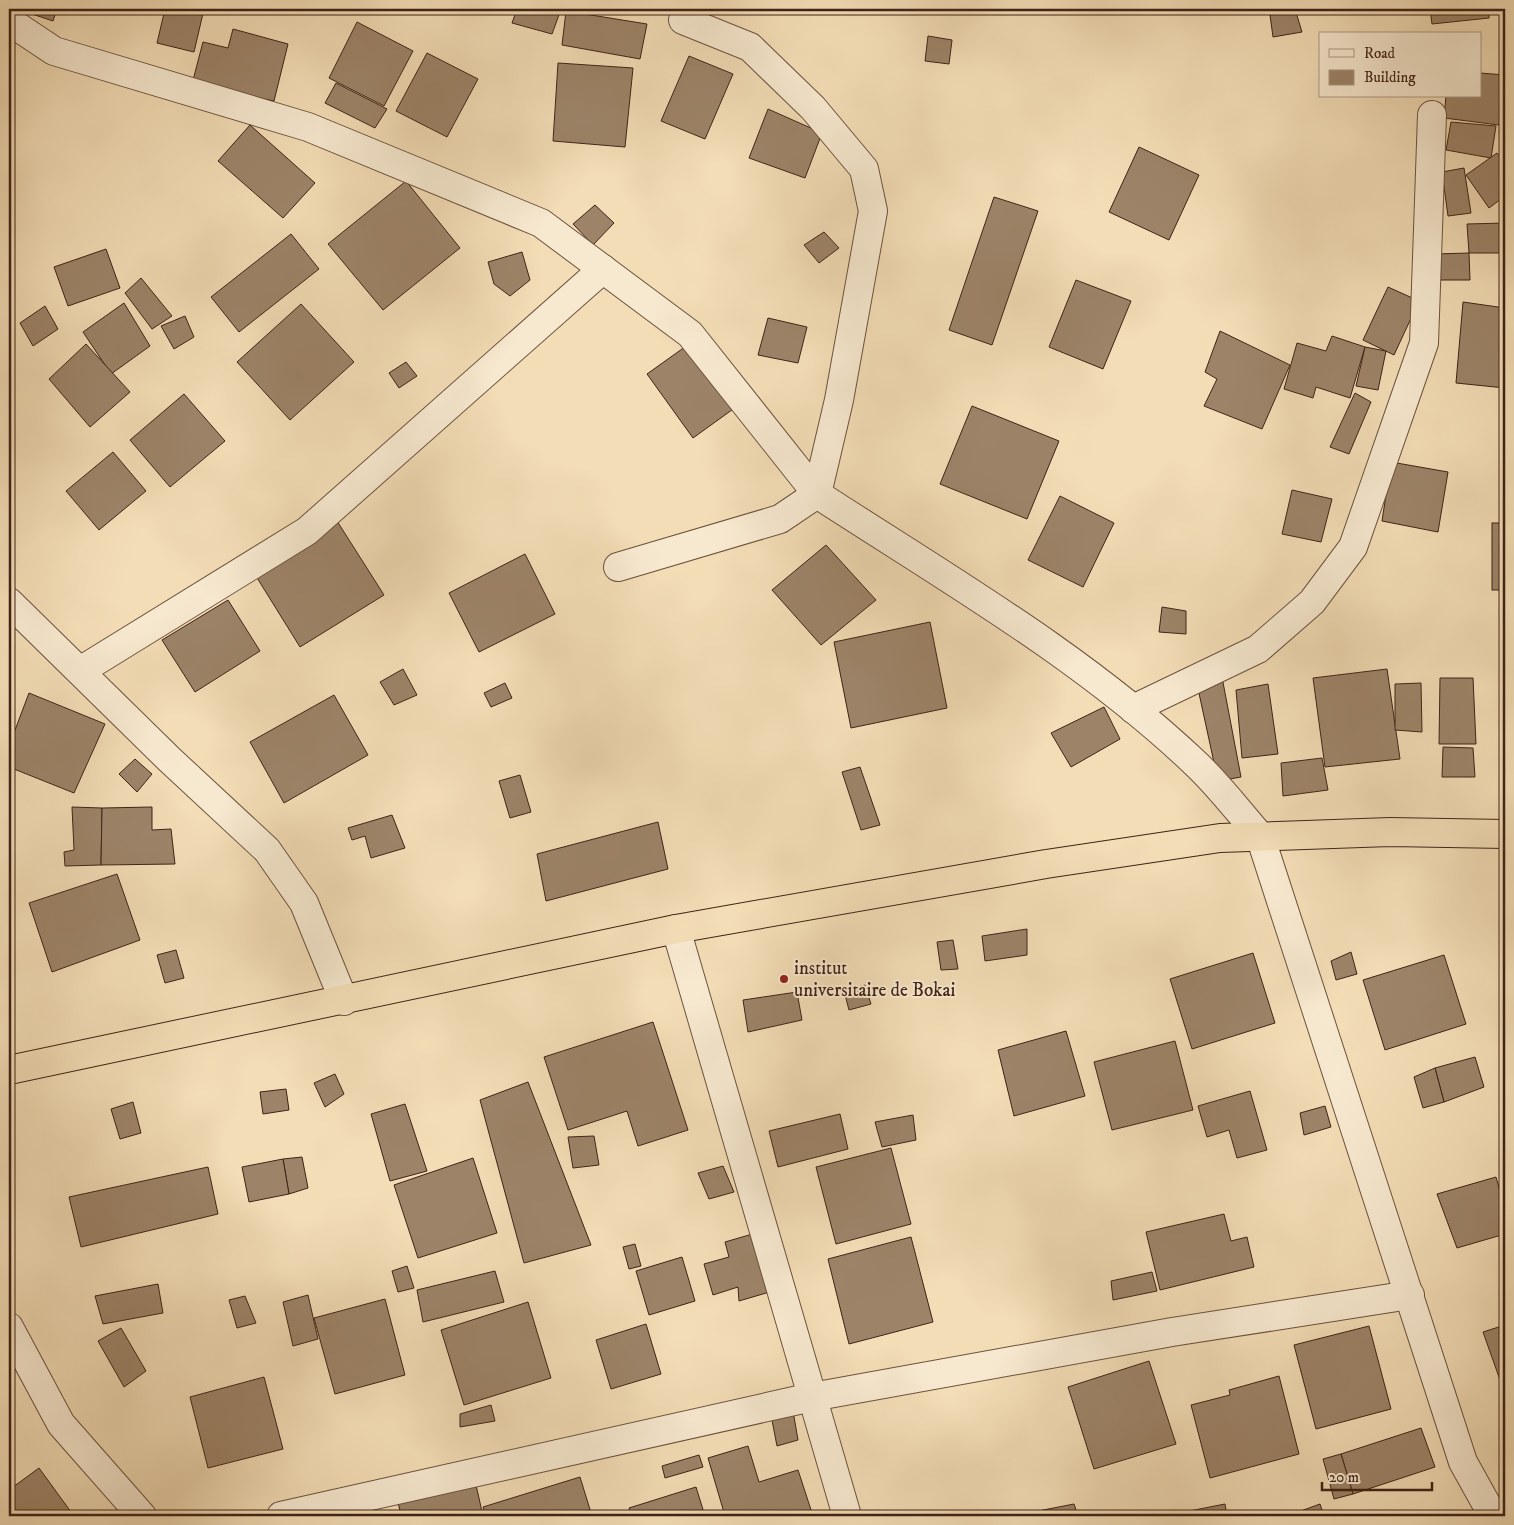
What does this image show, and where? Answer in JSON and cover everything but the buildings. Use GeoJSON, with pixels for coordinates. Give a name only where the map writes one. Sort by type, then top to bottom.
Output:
{"type":"FeatureCollection","features":[{"type":"Feature","properties":{"kind":"highway"},"geometry":{"type":"LineString","coordinates":[[9,1070],[344,1001],[676,929],[1046,864],[1220,838],[1390,832],[1505,834]]}},
{"type":"Feature","properties":{"kind":"street"},"geometry":{"type":"LineString","coordinates":[[618,567],[780,519],[817,494],[839,400],[873,211],[864,169],[813,108],[750,47],[683,20]]}},
{"type":"Feature","properties":{"kind":"street"},"geometry":{"type":"LineString","coordinates":[[9,21],[54,51],[308,127],[541,223],[690,334],[817,494],[1068,657],[1133,709],[1195,763],[1260,836],[1463,1462],[1493,1516]]}},
{"type":"Feature","properties":{"kind":"street"},"geometry":{"type":"LineString","coordinates":[[1133,709],[1258,649],[1312,602],[1353,547],[1424,343],[1432,115]]}},
{"type":"Feature","properties":{"kind":"street"},"geometry":{"type":"LineString","coordinates":[[80,671],[307,530],[603,269]]}},
{"type":"Feature","properties":{"kind":"street"},"geometry":{"type":"LineString","coordinates":[[9,602],[169,760],[267,850],[304,903],[344,1001]]}},
{"type":"Feature","properties":{"kind":"street"},"geometry":{"type":"LineString","coordinates":[[676,929],[848,1516]]}},
{"type":"Feature","properties":{"kind":"street"},"geometry":{"type":"LineString","coordinates":[[281,1516],[812,1397],[1172,1332],[1410,1295]]}},
{"type":"Feature","properties":{"kind":"street"},"geometry":{"type":"LineString","coordinates":[[9,1327],[61,1424],[142,1516]]}},
{"type":"Feature","properties":{"kind":"place","name":"institut universitaire de Bokai"},"geometry":{"type":"Point","coordinates":[784,979]}}]}
